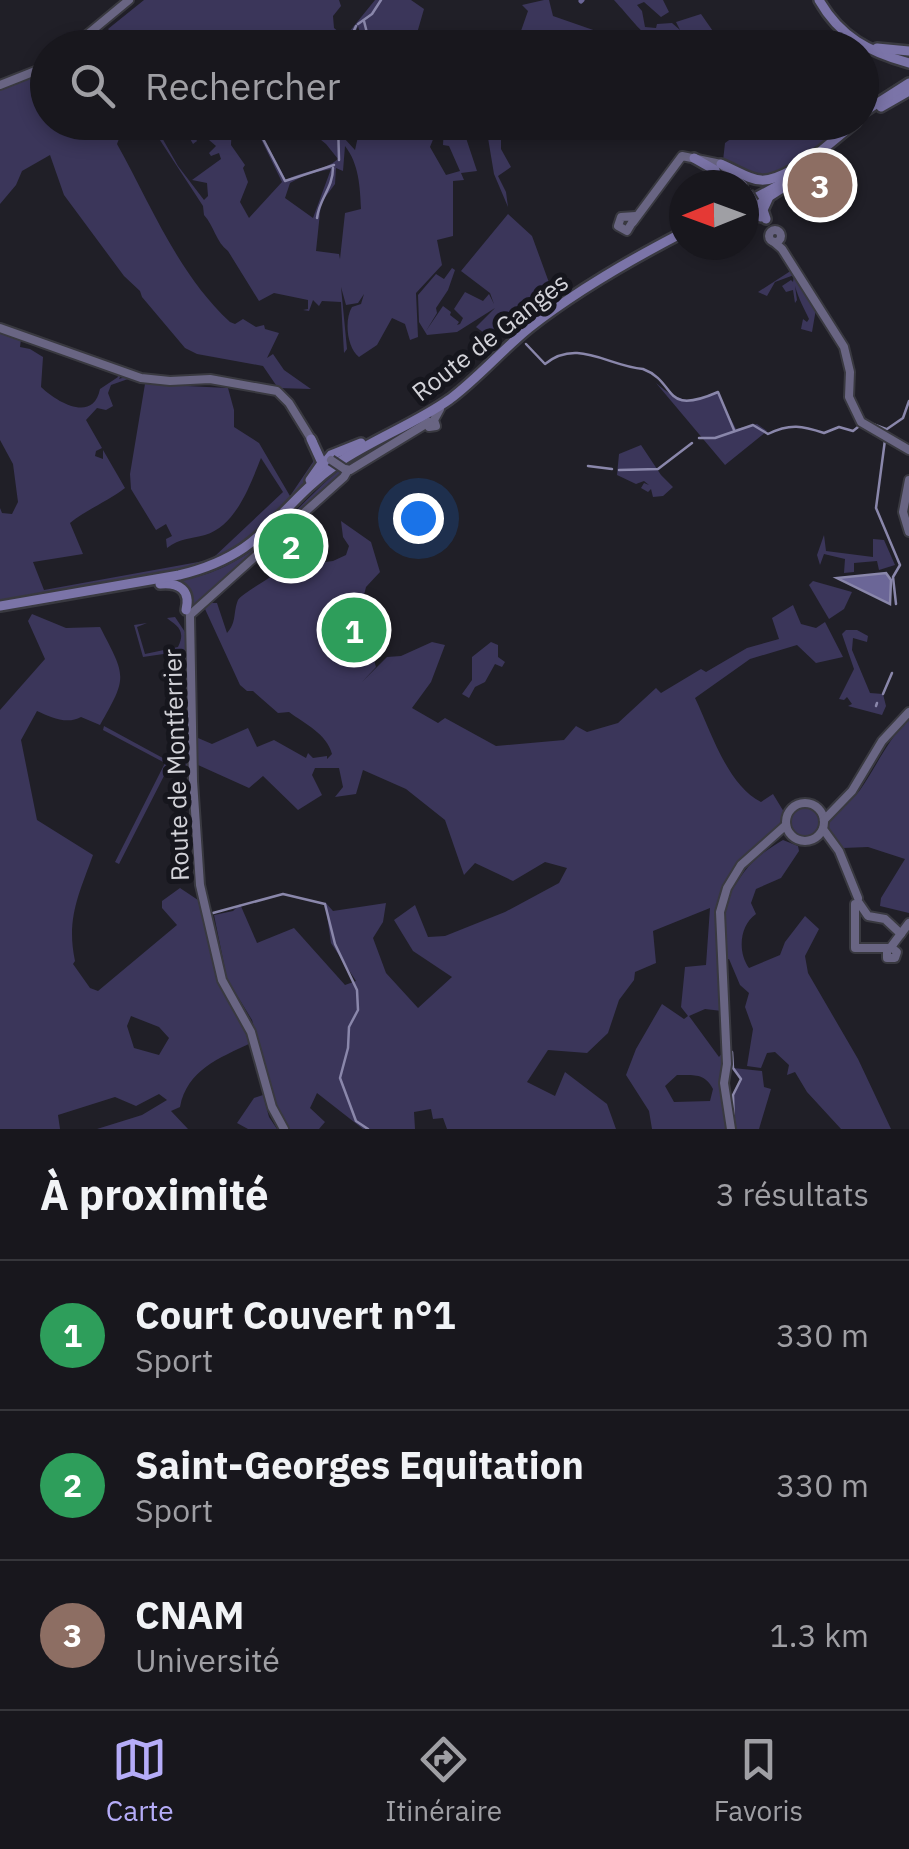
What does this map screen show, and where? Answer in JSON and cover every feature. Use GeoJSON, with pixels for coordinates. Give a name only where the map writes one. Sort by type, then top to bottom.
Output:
{"type":"FeatureCollection","features":[{"type":"Feature","properties":{"kind":"main road"},"geometry":{"type":"LineString","coordinates":[[821,0],[847,30]]}},
{"type":"Feature","properties":{"kind":"main road"},"geometry":{"type":"LineString","coordinates":[[879,51],[909,61]]}},
{"type":"Feature","properties":{"kind":"main road"},"geometry":{"type":"LineString","coordinates":[[879,54],[909,61]]}},
{"type":"Feature","properties":{"kind":"main road"},"geometry":{"type":"LineString","coordinates":[[879,54],[895,62],[909,61]]}},
{"type":"Feature","properties":{"kind":"main road"},"geometry":{"type":"LineString","coordinates":[[879,104],[909,85]]}},
{"type":"Feature","properties":{"kind":"main road"},"geometry":{"type":"LineString","coordinates":[[879,105],[909,85]]}},
{"type":"Feature","properties":{"kind":"main road"},"geometry":{"type":"LineString","coordinates":[[759,190],[777,182],[830,140]]}},
{"type":"Feature","properties":{"kind":"main road"},"geometry":{"type":"LineString","coordinates":[[759,192],[781,184],[835,140]]}},
{"type":"Feature","properties":{"kind":"main road"},"geometry":{"type":"LineString","coordinates":[[764,218],[769,198],[809,168],[835,140]]}},
{"type":"Feature","properties":{"kind":"main road"},"geometry":{"type":"LineString","coordinates":[[688,157],[716,170]]}},
{"type":"Feature","properties":{"kind":"main road"},"geometry":{"type":"LineString","coordinates":[[759,182],[776,179],[798,166]]}},
{"type":"Feature","properties":{"kind":"main road"},"geometry":{"type":"LineString","coordinates":[[759,197],[769,198]]}},
{"type":"Feature","properties":{"kind":"main road"},"geometry":{"type":"LineString","coordinates":[[759,214],[764,218]]}},
{"type":"Feature","properties":{"kind":"main road","name":"Route de Ganges"},"geometry":{"type":"LineString","coordinates":[[0,608],[191,572],[220,562],[249,546],[330,469],[457,394],[572,298],[669,241]]}},
{"type":"Feature","properties":{"kind":"main road","name":"Route de Ganges"},"geometry":{"type":"LineString","coordinates":[[0,608],[188,576],[233,560],[266,537],[338,468],[440,410],[560,310],[669,243]]}},
{"type":"Feature","properties":{"kind":"main road"},"geometry":{"type":"LineString","coordinates":[[476,364],[481,366],[494,360]]}},
{"type":"Feature","properties":{"kind":"main road"},"geometry":{"type":"LineString","coordinates":[[249,546],[331,458],[392,432]]}},
{"type":"Feature","properties":{"kind":"main road"},"geometry":{"type":"LineString","coordinates":[[311,440],[331,458]]}},
{"type":"Feature","properties":{"kind":"main road"},"geometry":{"type":"LineString","coordinates":[[311,440],[322,460],[320,469]]}},
{"type":"Feature","properties":{"kind":"main road"},"geometry":{"type":"LineString","coordinates":[[108,591],[176,583],[187,596],[190,614]]}},
{"type":"Feature","properties":{"kind":"street"},"geometry":{"type":"LineString","coordinates":[[93,30],[129,0]]}},
{"type":"Feature","properties":{"kind":"street"},"geometry":{"type":"LineString","coordinates":[[0,85],[30,73]]}},
{"type":"Feature","properties":{"kind":"street"},"geometry":{"type":"LineString","coordinates":[[633,219],[688,157]]}},
{"type":"Feature","properties":{"kind":"street"},"geometry":{"type":"LineString","coordinates":[[764,218],[846,345],[853,368],[853,396],[866,424],[909,448]]}},
{"type":"Feature","properties":{"kind":"street"},"geometry":{"type":"LineString","coordinates":[[0,328],[141,378],[210,380],[276,391],[289,403],[311,440]]}},
{"type":"Feature","properties":{"kind":"street"},"geometry":{"type":"LineString","coordinates":[[190,614],[345,472],[429,424],[440,410]]}},
{"type":"Feature","properties":{"kind":"street"},"geometry":{"type":"LineString","coordinates":[[331,458],[345,472]]}},
{"type":"Feature","properties":{"kind":"street"},"geometry":{"type":"LineString","coordinates":[[909,480],[903,512],[909,530]]}},
{"type":"Feature","properties":{"kind":"street"},"geometry":{"type":"LineString","coordinates":[[909,489],[909,530]]}},
{"type":"Feature","properties":{"kind":"street","name":"Route de Montferrier"},"geometry":{"type":"LineString","coordinates":[[190,614],[200,885],[222,980],[251,1032],[272,1107],[284,1129]]}},
{"type":"Feature","properties":{"kind":"street"},"geometry":{"type":"LineString","coordinates":[[815,838],[882,742],[909,712]]}},
{"type":"Feature","properties":{"kind":"street"},"geometry":{"type":"LineString","coordinates":[[731,1129],[720,912],[736,872],[786,826],[789,812],[798,804],[828,810],[845,798]]}},
{"type":"Feature","properties":{"kind":"street"},"geometry":{"type":"LineString","coordinates":[[761,846],[783,835],[803,842],[824,840],[834,850],[856,901],[868,916],[906,929],[891,949],[855,948],[856,901],[839,851],[819,810]]}},
{"type":"Feature","properties":{"kind":"street"},"geometry":{"type":"LineString","coordinates":[[786,826],[792,836]]}},
{"type":"Feature","properties":{"kind":"shaded area"},"geometry":{"type":"Polygon","coordinates":[[[144,0],[339,0],[341,6],[333,16],[336,30],[108,29],[144,0]]]}},
{"type":"Feature","properties":{"kind":"shaded area"},"geometry":{"type":"Polygon","coordinates":[[[375,0],[411,0],[424,9],[418,30],[359,30],[358,26],[351,30],[375,0]]]}},
{"type":"Feature","properties":{"kind":"shaded area"},"geometry":{"type":"Polygon","coordinates":[[[549,0],[553,16],[593,30],[521,30],[528,11],[522,5],[549,0]]]}},
{"type":"Feature","properties":{"kind":"shaded area"},"geometry":{"type":"Polygon","coordinates":[[[614,0],[663,0],[669,12],[661,17],[644,2],[637,5],[645,27],[672,23],[680,30],[641,30],[614,0]]]}},
{"type":"Feature","properties":{"kind":"shaded area"},"geometry":{"type":"Polygon","coordinates":[[[701,14],[712,30],[680,30],[676,22],[701,14]]]}},
{"type":"Feature","properties":{"kind":"shaded area"},"geometry":{"type":"Polygon","coordinates":[[[30,79],[30,140],[119,140],[117,144],[167,238],[195,283],[230,322],[235,324],[243,319],[279,333],[267,358],[273,354],[284,370],[311,389],[278,388],[263,366],[197,354],[185,348],[124,276],[64,195],[50,155],[22,171],[0,204],[0,89],[30,79]]]}},
{"type":"Feature","properties":{"kind":"shaded area"},"geometry":{"type":"Polygon","coordinates":[[[160,140],[204,200],[208,196],[207,183],[192,180],[221,159],[219,153],[209,153],[216,146],[209,140],[231,140],[245,165],[248,182],[240,202],[249,218],[282,182],[261,140],[286,180],[338,159],[321,140],[346,140],[355,150],[357,140],[433,140],[430,147],[446,175],[460,171],[443,140],[467,140],[477,171],[461,173],[464,180],[453,181],[453,236],[437,240],[442,265],[416,293],[418,337],[410,340],[405,324],[392,318],[377,345],[359,357],[349,341],[348,319],[352,307],[361,304],[364,294],[358,303],[346,305],[341,287],[347,349],[344,353],[341,302],[322,301],[319,306],[313,300],[309,311],[303,310],[308,309],[308,300],[274,293],[259,301],[160,140]],[[345,146],[343,171],[336,168],[335,184],[321,203],[316,251],[339,254],[340,259],[345,213],[361,209],[350,153],[345,146]],[[331,169],[307,174],[290,183],[285,198],[313,218],[331,169]]]}},
{"type":"Feature","properties":{"kind":"shaded area"},"geometry":{"type":"Polygon","coordinates":[[[488,140],[501,140],[501,149],[511,167],[498,176],[508,207],[494,174],[488,140]]]}},
{"type":"Feature","properties":{"kind":"shaded area"},"geometry":{"type":"Polygon","coordinates":[[[729,140],[825,140],[780,174],[759,178],[759,170],[740,170],[723,161],[725,143],[729,140]]]}},
{"type":"Feature","properties":{"kind":"shaded area"},"geometry":{"type":"Polygon","coordinates":[[[508,214],[532,236],[551,288],[575,292],[511,337],[499,334],[492,339],[476,327],[495,308],[457,332],[427,335],[419,322],[418,295],[436,274],[444,279],[452,268],[455,270],[426,331],[443,306],[460,324],[463,318],[454,309],[465,292],[483,301],[489,294],[494,304],[490,293],[461,271],[508,214]]]}},
{"type":"Feature","properties":{"kind":"shaded area"},"geometry":{"type":"Polygon","coordinates":[[[792,270],[816,309],[812,332],[801,329],[803,319],[809,319],[795,286],[795,303],[793,290],[786,292],[782,286],[793,282],[794,275],[775,282],[767,296],[758,292],[792,270]]]}},
{"type":"Feature","properties":{"kind":"shaded area"},"geometry":{"type":"Polygon","coordinates":[[[0,330],[122,374],[119,379],[128,376],[140,379],[139,383],[128,379],[111,385],[108,393],[113,406],[106,410],[97,408],[86,420],[102,448],[95,456],[103,459],[103,450],[125,488],[70,523],[83,554],[33,562],[44,590],[214,557],[283,492],[261,458],[240,503],[225,523],[205,535],[167,548],[166,539],[172,536],[166,524],[156,530],[131,489],[145,384],[228,388],[234,427],[259,443],[290,496],[313,462],[312,452],[292,413],[321,465],[263,531],[214,561],[155,578],[0,602],[0,508],[2,513],[12,514],[18,502],[13,464],[0,440],[0,330]],[[21,339],[20,347],[43,357],[41,387],[65,404],[83,408],[90,405],[100,389],[117,375],[21,339]]]}},
{"type":"Feature","properties":{"kind":"shaded area"},"geometry":{"type":"Polygon","coordinates":[[[656,383],[685,400],[717,392],[736,429],[757,424],[767,431],[725,465],[656,383]]]}},
{"type":"Feature","properties":{"kind":"shaded area"},"geometry":{"type":"Polygon","coordinates":[[[641,445],[673,487],[663,496],[653,497],[651,489],[648,492],[641,488],[644,483],[649,485],[644,481],[636,484],[617,475],[619,454],[641,445]]]}},
{"type":"Feature","properties":{"kind":"shaded area"},"geometry":{"type":"Polygon","coordinates":[[[339,470],[342,472],[199,604],[188,606],[175,582],[203,575],[248,553],[339,470]]]}},
{"type":"Feature","properties":{"kind":"shaded area"},"geometry":{"type":"Polygon","coordinates":[[[341,521],[371,542],[380,572],[366,587],[362,603],[358,604],[373,628],[366,633],[376,667],[362,682],[387,657],[401,656],[432,642],[445,645],[431,682],[412,708],[438,723],[445,718],[496,746],[564,740],[576,726],[587,732],[618,723],[656,688],[661,693],[701,669],[706,672],[747,648],[779,639],[772,618],[793,605],[801,624],[816,628],[825,622],[843,657],[816,663],[797,645],[750,659],[695,698],[721,756],[739,783],[761,802],[773,794],[784,812],[781,826],[745,858],[720,900],[769,849],[783,840],[798,846],[799,851],[781,878],[756,889],[751,903],[756,914],[744,931],[743,954],[749,968],[780,955],[805,916],[819,929],[805,956],[808,973],[858,1059],[891,1129],[841,1129],[807,1092],[795,1072],[787,1075],[789,1065],[775,1052],[767,1053],[761,1068],[747,1066],[753,1029],[745,1007],[749,993],[740,985],[729,959],[719,962],[722,1011],[705,1009],[689,1016],[719,1057],[723,1052],[728,1129],[652,1129],[649,1111],[626,1075],[662,1004],[684,1019],[688,1016],[681,1007],[685,967],[706,965],[710,908],[653,931],[656,963],[635,972],[634,980],[619,1000],[608,1033],[587,1053],[548,1050],[527,1082],[555,1096],[565,1072],[607,1104],[616,1129],[447,1129],[443,1118],[433,1119],[431,1109],[414,1112],[415,1129],[363,1129],[317,1093],[310,1108],[325,1122],[319,1129],[289,1129],[276,1106],[252,1020],[227,979],[214,915],[233,911],[240,904],[257,943],[294,928],[345,985],[356,981],[331,943],[325,902],[333,911],[386,903],[383,922],[373,938],[386,973],[418,1008],[452,977],[413,951],[394,920],[415,905],[428,937],[445,936],[505,912],[559,883],[567,868],[545,862],[513,881],[475,863],[464,875],[445,820],[406,789],[363,770],[356,794],[335,797],[343,787],[339,768],[315,768],[312,775],[322,795],[298,810],[263,776],[249,788],[198,765],[198,738],[212,744],[248,728],[257,747],[274,740],[306,758],[308,753],[313,758],[327,759],[332,754],[315,730],[289,712],[278,713],[240,685],[205,609],[209,603],[217,603],[227,633],[241,597],[281,569],[284,576],[309,571],[310,564],[346,555],[349,546],[341,521]],[[677,1075],[665,1086],[674,1102],[710,1101],[713,1089],[706,1080],[677,1075]]]}},
{"type":"Feature","properties":{"kind":"shaded area"},"geometry":{"type":"Polygon","coordinates":[[[305,526],[314,537],[302,548],[300,560],[273,565],[270,554],[305,526]]]}},
{"type":"Feature","properties":{"kind":"shaded area"},"geometry":{"type":"Polygon","coordinates":[[[824,535],[826,551],[873,557],[873,539],[884,540],[895,565],[879,570],[877,561],[854,563],[854,572],[844,573],[845,559],[824,554],[820,565],[817,555],[824,535]]]}},
{"type":"Feature","properties":{"kind":"shaded area"},"geometry":{"type":"Polygon","coordinates":[[[886,573],[891,580],[890,604],[837,578],[886,573]]]}},
{"type":"Feature","properties":{"kind":"shaded area"},"geometry":{"type":"Polygon","coordinates":[[[813,581],[852,592],[844,609],[829,619],[809,585],[813,581]]]}},
{"type":"Feature","properties":{"kind":"shaded area"},"geometry":{"type":"Polygon","coordinates":[[[32,614],[66,628],[100,627],[119,667],[119,686],[100,725],[81,717],[64,720],[37,711],[21,740],[37,820],[93,855],[73,919],[73,964],[90,988],[98,991],[177,925],[162,908],[162,901],[180,888],[198,900],[217,979],[251,1043],[197,1074],[180,1107],[171,1111],[188,1129],[97,1129],[142,1115],[167,1100],[159,1094],[136,1106],[115,1097],[58,1115],[60,1129],[0,1129],[0,710],[45,659],[28,621],[32,614]],[[131,1016],[127,1026],[134,1048],[159,1055],[169,1038],[159,1027],[131,1016]]]}},
{"type":"Feature","properties":{"kind":"shaded area"},"geometry":{"type":"Polygon","coordinates":[[[175,617],[185,632],[190,767],[186,767],[185,774],[172,767],[167,770],[119,864],[115,862],[165,763],[103,730],[104,726],[181,765],[182,737],[171,679],[177,652],[143,657],[134,625],[147,623],[137,627],[145,654],[178,647],[181,632],[167,618],[175,617]]]}},
{"type":"Feature","properties":{"kind":"shaded area"},"geometry":{"type":"Polygon","coordinates":[[[846,630],[868,636],[867,642],[853,638],[852,650],[870,693],[883,694],[886,706],[882,715],[848,706],[852,704],[847,697],[839,699],[854,669],[842,634],[846,630]]]}},
{"type":"Feature","properties":{"kind":"shaded area"},"geometry":{"type":"Polygon","coordinates":[[[491,642],[498,645],[498,657],[505,662],[502,667],[495,664],[469,698],[462,694],[472,680],[472,657],[491,642]]]}},
{"type":"Feature","properties":{"kind":"shaded area"},"geometry":{"type":"Polygon","coordinates":[[[909,719],[909,913],[880,906],[905,859],[868,847],[843,848],[826,832],[831,817],[860,790],[888,744],[909,719]]]}},
{"type":"Feature","properties":{"kind":"shaded area"},"geometry":{"type":"Polygon","coordinates":[[[805,805],[817,810],[822,822],[817,834],[805,839],[793,834],[788,822],[793,810],[805,805]]]}},
{"type":"Feature","properties":{"kind":"shaded area"},"geometry":{"type":"Polygon","coordinates":[[[733,1068],[762,1071],[764,1087],[771,1089],[759,1129],[735,1129],[733,1095],[741,1080],[733,1068]]]}},
{"type":"Feature","properties":{"kind":"shaded area"},"geometry":{"type":"Polygon","coordinates":[[[263,1095],[277,1129],[248,1129],[237,1123],[254,1098],[263,1095]]]}},
{"type":"Feature","properties":{"kind":"waterway"},"geometry":{"type":"LineString","coordinates":[[358,24],[372,14],[381,0]]}},
{"type":"Feature","properties":{"kind":"waterway"},"geometry":{"type":"LineString","coordinates":[[364,21],[366,30]]}},
{"type":"Feature","properties":{"kind":"waterway"},"geometry":{"type":"LineString","coordinates":[[354,30],[356,26]]}},
{"type":"Feature","properties":{"kind":"waterway"},"geometry":{"type":"LineString","coordinates":[[264,140],[285,181],[334,165]]}},
{"type":"Feature","properties":{"kind":"waterway"},"geometry":{"type":"LineString","coordinates":[[338,140],[339,160]]}},
{"type":"Feature","properties":{"kind":"waterway"},"geometry":{"type":"LineString","coordinates":[[317,218],[333,168]]}},
{"type":"Feature","properties":{"kind":"waterway"},"geometry":{"type":"LineString","coordinates":[[526,344],[545,364],[569,353],[581,353],[643,369],[678,399],[700,399],[718,392],[734,430]]}},
{"type":"Feature","properties":{"kind":"waterway"},"geometry":{"type":"LineString","coordinates":[[887,429],[903,418],[909,401]]}},
{"type":"Feature","properties":{"kind":"waterway"},"geometry":{"type":"LineString","coordinates":[[870,423],[886,429]]}},
{"type":"Feature","properties":{"kind":"waterway"},"geometry":{"type":"LineString","coordinates":[[699,438],[715,438],[753,425],[768,434],[790,427],[824,433],[839,427],[853,431],[858,427]]}},
{"type":"Feature","properties":{"kind":"waterway"},"geometry":{"type":"LineString","coordinates":[[885,440],[876,508],[900,565],[893,577],[896,604]]}},
{"type":"Feature","properties":{"kind":"waterway"},"geometry":{"type":"LineString","coordinates":[[619,470],[658,469],[692,443]]}},
{"type":"Feature","properties":{"kind":"waterway"},"geometry":{"type":"LineString","coordinates":[[588,466],[612,469]]}},
{"type":"Feature","properties":{"kind":"waterway"},"geometry":{"type":"LineString","coordinates":[[883,694],[892,673]]}},
{"type":"Feature","properties":{"kind":"waterway"},"geometry":{"type":"LineString","coordinates":[[213,913],[283,894],[325,904],[335,944],[357,990],[358,1010],[349,1027],[340,1078],[356,1121],[368,1129]]}},
{"type":"Feature","properties":{"kind":"waterway"},"geometry":{"type":"LineString","coordinates":[[732,1052],[733,1068],[741,1079],[733,1095],[734,1125]]}},
{"type":"Feature","properties":{"kind":"place","name":"CNAM"},"geometry":{"type":"Point","coordinates":[820,185]}},
{"type":"Feature","properties":{"kind":"place","name":"Saint-Georges Equitation"},"geometry":{"type":"Point","coordinates":[291,546]}},
{"type":"Feature","properties":{"kind":"place","name":"Court Couvert n°1"},"geometry":{"type":"Point","coordinates":[354,630]}}]}
